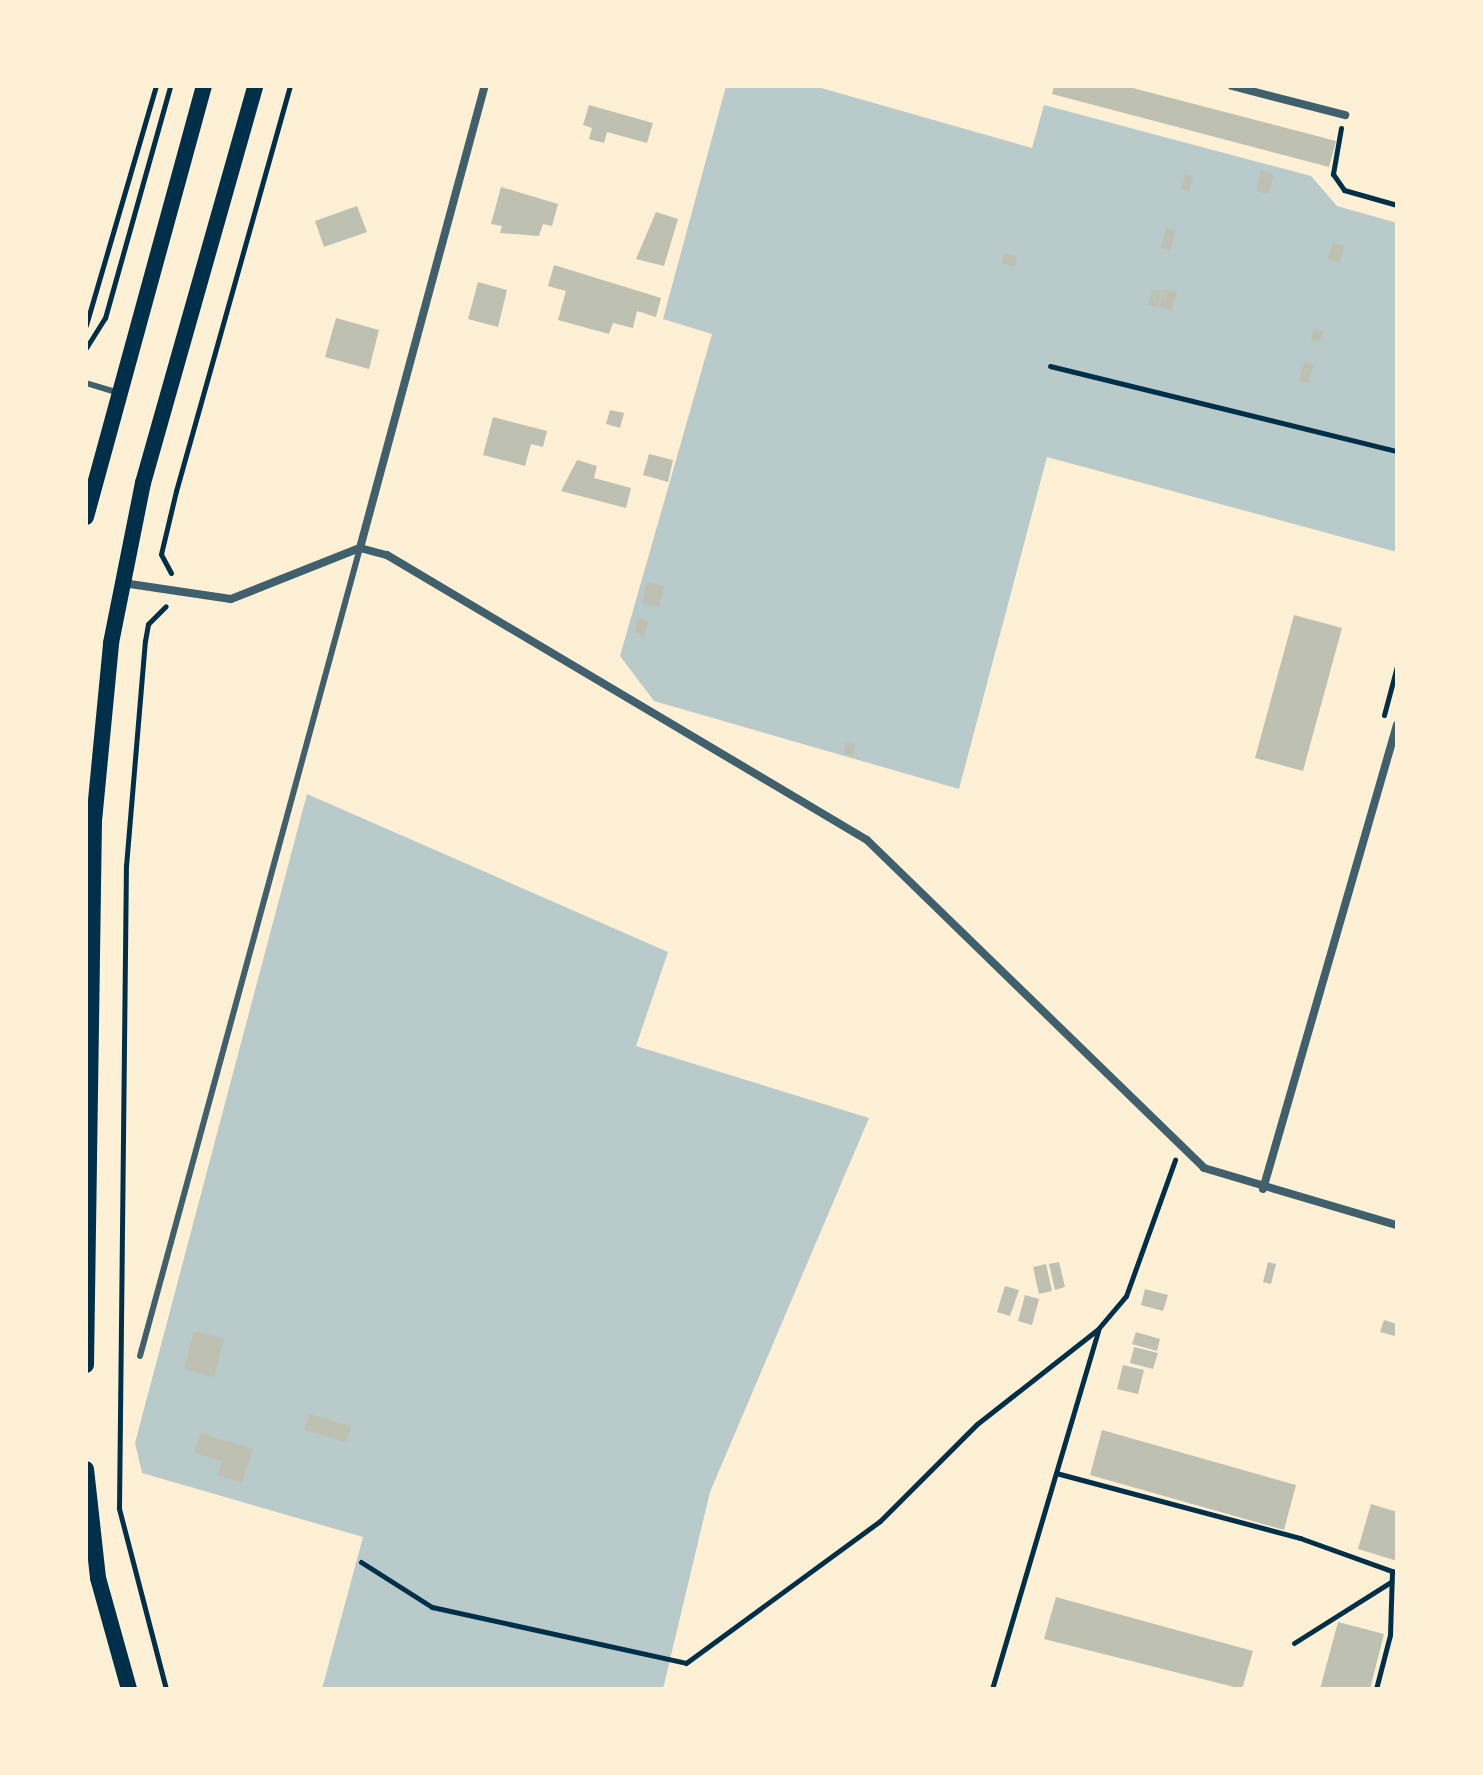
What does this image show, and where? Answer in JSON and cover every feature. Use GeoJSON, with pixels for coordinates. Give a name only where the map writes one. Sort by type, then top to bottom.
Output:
{"type":"FeatureCollection","features":[{"type":"Feature","properties":{"kind":"main road"},"geometry":{"type":"LineString","coordinates":[[86,517],[204,86]]}},
{"type":"Feature","properties":{"kind":"main road"},"geometry":{"type":"LineString","coordinates":[[86,1365],[94,821],[122,583],[255,86]]}},
{"type":"Feature","properties":{"kind":"main road"},"geometry":{"type":"LineString","coordinates":[[86,1469],[98,1578],[129,1689]]}},
{"type":"Feature","properties":{"kind":"street"},"geometry":{"type":"LineString","coordinates":[[360,548],[485,86]]}},
{"type":"Feature","properties":{"kind":"street"},"geometry":{"type":"LineString","coordinates":[[1232,86],[1345,115]]}},
{"type":"Feature","properties":{"kind":"street"},"geometry":{"type":"LineString","coordinates":[[122,583],[169,594],[231,599],[360,548],[387,555],[867,840],[1204,1168],[1263,1189],[1397,1225]]}},
{"type":"Feature","properties":{"kind":"street"},"geometry":{"type":"LineString","coordinates":[[1263,1189],[1397,725]]}},
{"type":"Feature","properties":{"kind":"lane"},"geometry":{"type":"LineString","coordinates":[[86,383],[119,393]]}},
{"type":"Feature","properties":{"kind":"lane"},"geometry":{"type":"LineString","coordinates":[[140,1356],[360,548]]}},
{"type":"Feature","properties":{"kind":"path"},"geometry":{"type":"LineString","coordinates":[[86,325],[156,86]]}},
{"type":"Feature","properties":{"kind":"path"},"geometry":{"type":"LineString","coordinates":[[86,348],[105,318],[170,86]]}},
{"type":"Feature","properties":{"kind":"path"},"geometry":{"type":"LineString","coordinates":[[166,1689],[119,1508],[130,789],[148,624],[164,612],[173,577],[161,554],[290,86]]}},
{"type":"Feature","properties":{"kind":"path"},"geometry":{"type":"LineString","coordinates":[[1345,115],[1333,174],[1344,190],[1397,205]]}},
{"type":"Feature","properties":{"kind":"path"},"geometry":{"type":"LineString","coordinates":[[1050,366],[1397,451]]}},
{"type":"Feature","properties":{"kind":"path"},"geometry":{"type":"LineString","coordinates":[[361,1562],[432,1607],[686,1663],[880,1521],[977,1424],[1098,1329],[1126,1296],[1181,1144]]}},
{"type":"Feature","properties":{"kind":"path"},"geometry":{"type":"LineString","coordinates":[[992,1689],[1098,1329]]}},
{"type":"Feature","properties":{"kind":"path"},"geometry":{"type":"LineString","coordinates":[[1056,1473],[1300,1538],[1394,1572],[1390,1635],[1376,1689]]}},
{"type":"Feature","properties":{"kind":"path"},"geometry":{"type":"LineString","coordinates":[[1294,1643],[1392,1581]]}},
{"type":"Feature","properties":{"kind":"shaded area"},"geometry":{"type":"Polygon","coordinates":[[[726,86],[814,86],[1032,148],[1044,105],[1311,176],[1337,206],[1397,223],[1397,552],[1047,457],[959,789],[654,701],[620,656],[712,334],[663,319],[726,86]]]}},
{"type":"Feature","properties":{"kind":"shaded area"},"geometry":{"type":"Polygon","coordinates":[[[307,794],[668,952],[636,1046],[869,1118],[710,1492],[663,1689],[322,1689],[363,1537],[142,1473],[135,1443],[307,794]]]}},
{"type":"Feature","properties":{"kind":"building"},"geometry":{"type":"Polygon","coordinates":[[[1054,86],[1125,86],[1336,141],[1329,167],[1052,94],[1054,86]]]}},
{"type":"Feature","properties":{"kind":"building"},"geometry":{"type":"Polygon","coordinates":[[[589,105],[653,123],[647,143],[607,132],[604,143],[589,139],[592,128],[583,125],[589,105]]]}},
{"type":"Feature","properties":{"kind":"building"},"geometry":{"type":"Polygon","coordinates":[[[1261,170],[1274,174],[1268,194],[1256,191],[1261,170]]]}},
{"type":"Feature","properties":{"kind":"building"},"geometry":{"type":"Polygon","coordinates":[[[1185,174],[1193,176],[1189,191],[1181,189],[1185,174]]]}},
{"type":"Feature","properties":{"kind":"building"},"geometry":{"type":"Polygon","coordinates":[[[501,187],[558,204],[552,226],[543,224],[539,236],[500,233],[502,226],[491,224],[501,187]]]}},
{"type":"Feature","properties":{"kind":"building"},"geometry":{"type":"Polygon","coordinates":[[[357,206],[367,232],[324,247],[315,221],[357,206]]]}},
{"type":"Feature","properties":{"kind":"building"},"geometry":{"type":"Polygon","coordinates":[[[656,212],[678,219],[664,266],[636,259],[656,212]]]}},
{"type":"Feature","properties":{"kind":"building"},"geometry":{"type":"Polygon","coordinates":[[[1166,228],[1176,231],[1170,251],[1161,248],[1166,228]]]}},
{"type":"Feature","properties":{"kind":"building"},"geometry":{"type":"Polygon","coordinates":[[[1333,243],[1344,246],[1340,263],[1328,259],[1333,243]]]}},
{"type":"Feature","properties":{"kind":"building"},"geometry":{"type":"Polygon","coordinates":[[[1005,253],[1017,257],[1015,267],[1002,263],[1005,253]]]}},
{"type":"Feature","properties":{"kind":"building"},"geometry":{"type":"Polygon","coordinates":[[[554,265],[661,298],[656,317],[637,311],[633,328],[613,323],[609,334],[558,320],[566,291],[548,286],[554,265]]]}},
{"type":"Feature","properties":{"kind":"building"},"geometry":{"type":"Polygon","coordinates":[[[478,282],[507,290],[498,327],[468,319],[478,282]]]}},
{"type":"Feature","properties":{"kind":"building"},"geometry":{"type":"Polygon","coordinates":[[[1153,289],[1162,291],[1157,307],[1148,305],[1153,289]]]}},
{"type":"Feature","properties":{"kind":"building"},"geometry":{"type":"Polygon","coordinates":[[[1164,289],[1177,292],[1172,311],[1159,307],[1164,289]]]}},
{"type":"Feature","properties":{"kind":"building"},"geometry":{"type":"Polygon","coordinates":[[[336,318],[379,330],[369,369],[325,357],[336,318]]]}},
{"type":"Feature","properties":{"kind":"building"},"geometry":{"type":"Polygon","coordinates":[[[1314,329],[1323,331],[1320,342],[1311,340],[1314,329]]]}},
{"type":"Feature","properties":{"kind":"building"},"geometry":{"type":"Polygon","coordinates":[[[1304,362],[1314,364],[1308,383],[1299,381],[1304,362]]]}},
{"type":"Feature","properties":{"kind":"building"},"geometry":{"type":"Polygon","coordinates":[[[610,410],[624,413],[620,428],[606,424],[610,410]]]}},
{"type":"Feature","properties":{"kind":"building"},"geometry":{"type":"Polygon","coordinates":[[[493,417],[547,431],[543,447],[531,444],[525,466],[483,455],[493,417]]]}},
{"type":"Feature","properties":{"kind":"building"},"geometry":{"type":"Polygon","coordinates":[[[649,454],[673,460],[668,482],[643,475],[649,454]]]}},
{"type":"Feature","properties":{"kind":"building"},"geometry":{"type":"Polygon","coordinates":[[[577,460],[597,466],[594,478],[631,488],[626,508],[561,491],[577,460]]]}},
{"type":"Feature","properties":{"kind":"building"},"geometry":{"type":"Polygon","coordinates":[[[647,582],[664,586],[659,607],[642,603],[647,582]]]}},
{"type":"Feature","properties":{"kind":"building"},"geometry":{"type":"Polygon","coordinates":[[[1294,615],[1342,628],[1303,771],[1255,758],[1294,615]]]}},
{"type":"Feature","properties":{"kind":"building"},"geometry":{"type":"Polygon","coordinates":[[[638,618],[648,621],[644,636],[634,633],[638,618]]]}},
{"type":"Feature","properties":{"kind":"building"},"geometry":{"type":"Polygon","coordinates":[[[846,742],[856,745],[853,756],[843,753],[846,742]]]}},
{"type":"Feature","properties":{"kind":"building"},"geometry":{"type":"Polygon","coordinates":[[[1059,1262],[1065,1287],[1055,1290],[1049,1264],[1059,1262]]]}},
{"type":"Feature","properties":{"kind":"building"},"geometry":{"type":"Polygon","coordinates":[[[1268,1262],[1276,1264],[1271,1284],[1263,1282],[1268,1262]]]}},
{"type":"Feature","properties":{"kind":"building"},"geometry":{"type":"Polygon","coordinates":[[[1046,1264],[1052,1291],[1039,1294],[1033,1267],[1046,1264]]]}},
{"type":"Feature","properties":{"kind":"building"},"geometry":{"type":"Polygon","coordinates":[[[1005,1286],[1019,1290],[1010,1316],[997,1312],[1005,1286]]]}},
{"type":"Feature","properties":{"kind":"building"},"geometry":{"type":"Polygon","coordinates":[[[1145,1289],[1168,1295],[1163,1311],[1141,1305],[1145,1289]]]}},
{"type":"Feature","properties":{"kind":"building"},"geometry":{"type":"Polygon","coordinates":[[[1025,1295],[1039,1299],[1032,1325],[1018,1321],[1025,1295]]]}},
{"type":"Feature","properties":{"kind":"building"},"geometry":{"type":"Polygon","coordinates":[[[1384,1320],[1397,1324],[1395,1336],[1380,1332],[1384,1320]]]}},
{"type":"Feature","properties":{"kind":"building"},"geometry":{"type":"Polygon","coordinates":[[[194,1331],[224,1339],[214,1377],[184,1369],[194,1331]]]}},
{"type":"Feature","properties":{"kind":"building"},"geometry":{"type":"Polygon","coordinates":[[[1136,1332],[1160,1339],[1157,1351],[1132,1344],[1136,1332]]]}},
{"type":"Feature","properties":{"kind":"building"},"geometry":{"type":"Polygon","coordinates":[[[1134,1347],[1158,1353],[1153,1369],[1130,1363],[1134,1347]]]}},
{"type":"Feature","properties":{"kind":"building"},"geometry":{"type":"Polygon","coordinates":[[[1123,1365],[1144,1370],[1138,1394],[1117,1389],[1123,1365]]]}},
{"type":"Feature","properties":{"kind":"building"},"geometry":{"type":"Polygon","coordinates":[[[309,1414],[351,1426],[346,1442],[304,1430],[309,1414]]]}},
{"type":"Feature","properties":{"kind":"building"},"geometry":{"type":"Polygon","coordinates":[[[1102,1430],[1296,1485],[1284,1530],[1090,1475],[1102,1430]]]}},
{"type":"Feature","properties":{"kind":"building"},"geometry":{"type":"Polygon","coordinates":[[[200,1433],[253,1449],[242,1483],[218,1475],[222,1461],[194,1453],[200,1433]]]}},
{"type":"Feature","properties":{"kind":"building"},"geometry":{"type":"Polygon","coordinates":[[[1371,1504],[1397,1512],[1397,1561],[1358,1549],[1371,1504]]]}},
{"type":"Feature","properties":{"kind":"building"},"geometry":{"type":"Polygon","coordinates":[[[1056,1597],[1253,1651],[1242,1689],[1044,1639],[1056,1597]]]}},
{"type":"Feature","properties":{"kind":"building"},"geometry":{"type":"Polygon","coordinates":[[[1338,1622],[1384,1634],[1370,1689],[1320,1689],[1338,1622]]]}}]}
